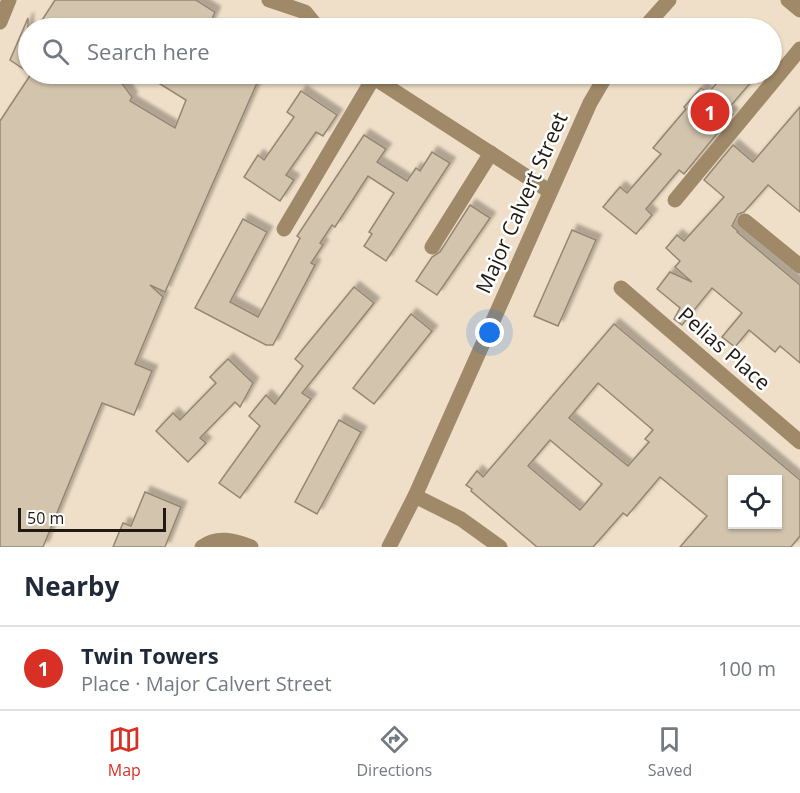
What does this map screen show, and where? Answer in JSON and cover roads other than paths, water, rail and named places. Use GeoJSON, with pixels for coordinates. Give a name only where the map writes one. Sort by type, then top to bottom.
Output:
{"type":"FeatureCollection","features":[{"type":"Feature","properties":{"kind":"street"},"geometry":{"type":"LineString","coordinates":[[0,22],[9,0]]}},
{"type":"Feature","properties":{"kind":"street"},"geometry":{"type":"LineString","coordinates":[[269,0],[305,12],[310,18]]}},
{"type":"Feature","properties":{"kind":"street"},"geometry":{"type":"LineString","coordinates":[[653,18],[669,0]]}},
{"type":"Feature","properties":{"kind":"street"},"geometry":{"type":"LineString","coordinates":[[788,0],[800,10]]}},
{"type":"Feature","properties":{"kind":"street"},"geometry":{"type":"LineString","coordinates":[[782,71],[800,49]]}},
{"type":"Feature","properties":{"kind":"street"},"geometry":{"type":"LineString","coordinates":[[284,229],[366,84]]}},
{"type":"Feature","properties":{"kind":"street"},"geometry":{"type":"LineString","coordinates":[[385,84],[549,191]]}},
{"type":"Feature","properties":{"kind":"street","name":"Major Calvert Street"},"geometry":{"type":"LineString","coordinates":[[389,547],[414,496],[549,191],[601,84]]}},
{"type":"Feature","properties":{"kind":"street"},"geometry":{"type":"LineString","coordinates":[[675,200],[771,84]]}},
{"type":"Feature","properties":{"kind":"street"},"geometry":{"type":"LineString","coordinates":[[432,247],[491,153]]}},
{"type":"Feature","properties":{"kind":"street"},"geometry":{"type":"LineString","coordinates":[[745,221],[800,266]]}},
{"type":"Feature","properties":{"kind":"street","name":"Pelias Place"},"geometry":{"type":"LineString","coordinates":[[621,288],[800,442]]}},
{"type":"Feature","properties":{"kind":"street"},"geometry":{"type":"LineString","coordinates":[[414,496],[461,519],[500,547]]}},
{"type":"Feature","properties":{"kind":"street"},"geometry":{"type":"LineString","coordinates":[[202,547],[221,539],[251,547]]}},
{"type":"Feature","properties":{"kind":"place","name":"Twin Towers"},"geometry":{"type":"Point","coordinates":[710,112]}}]}
